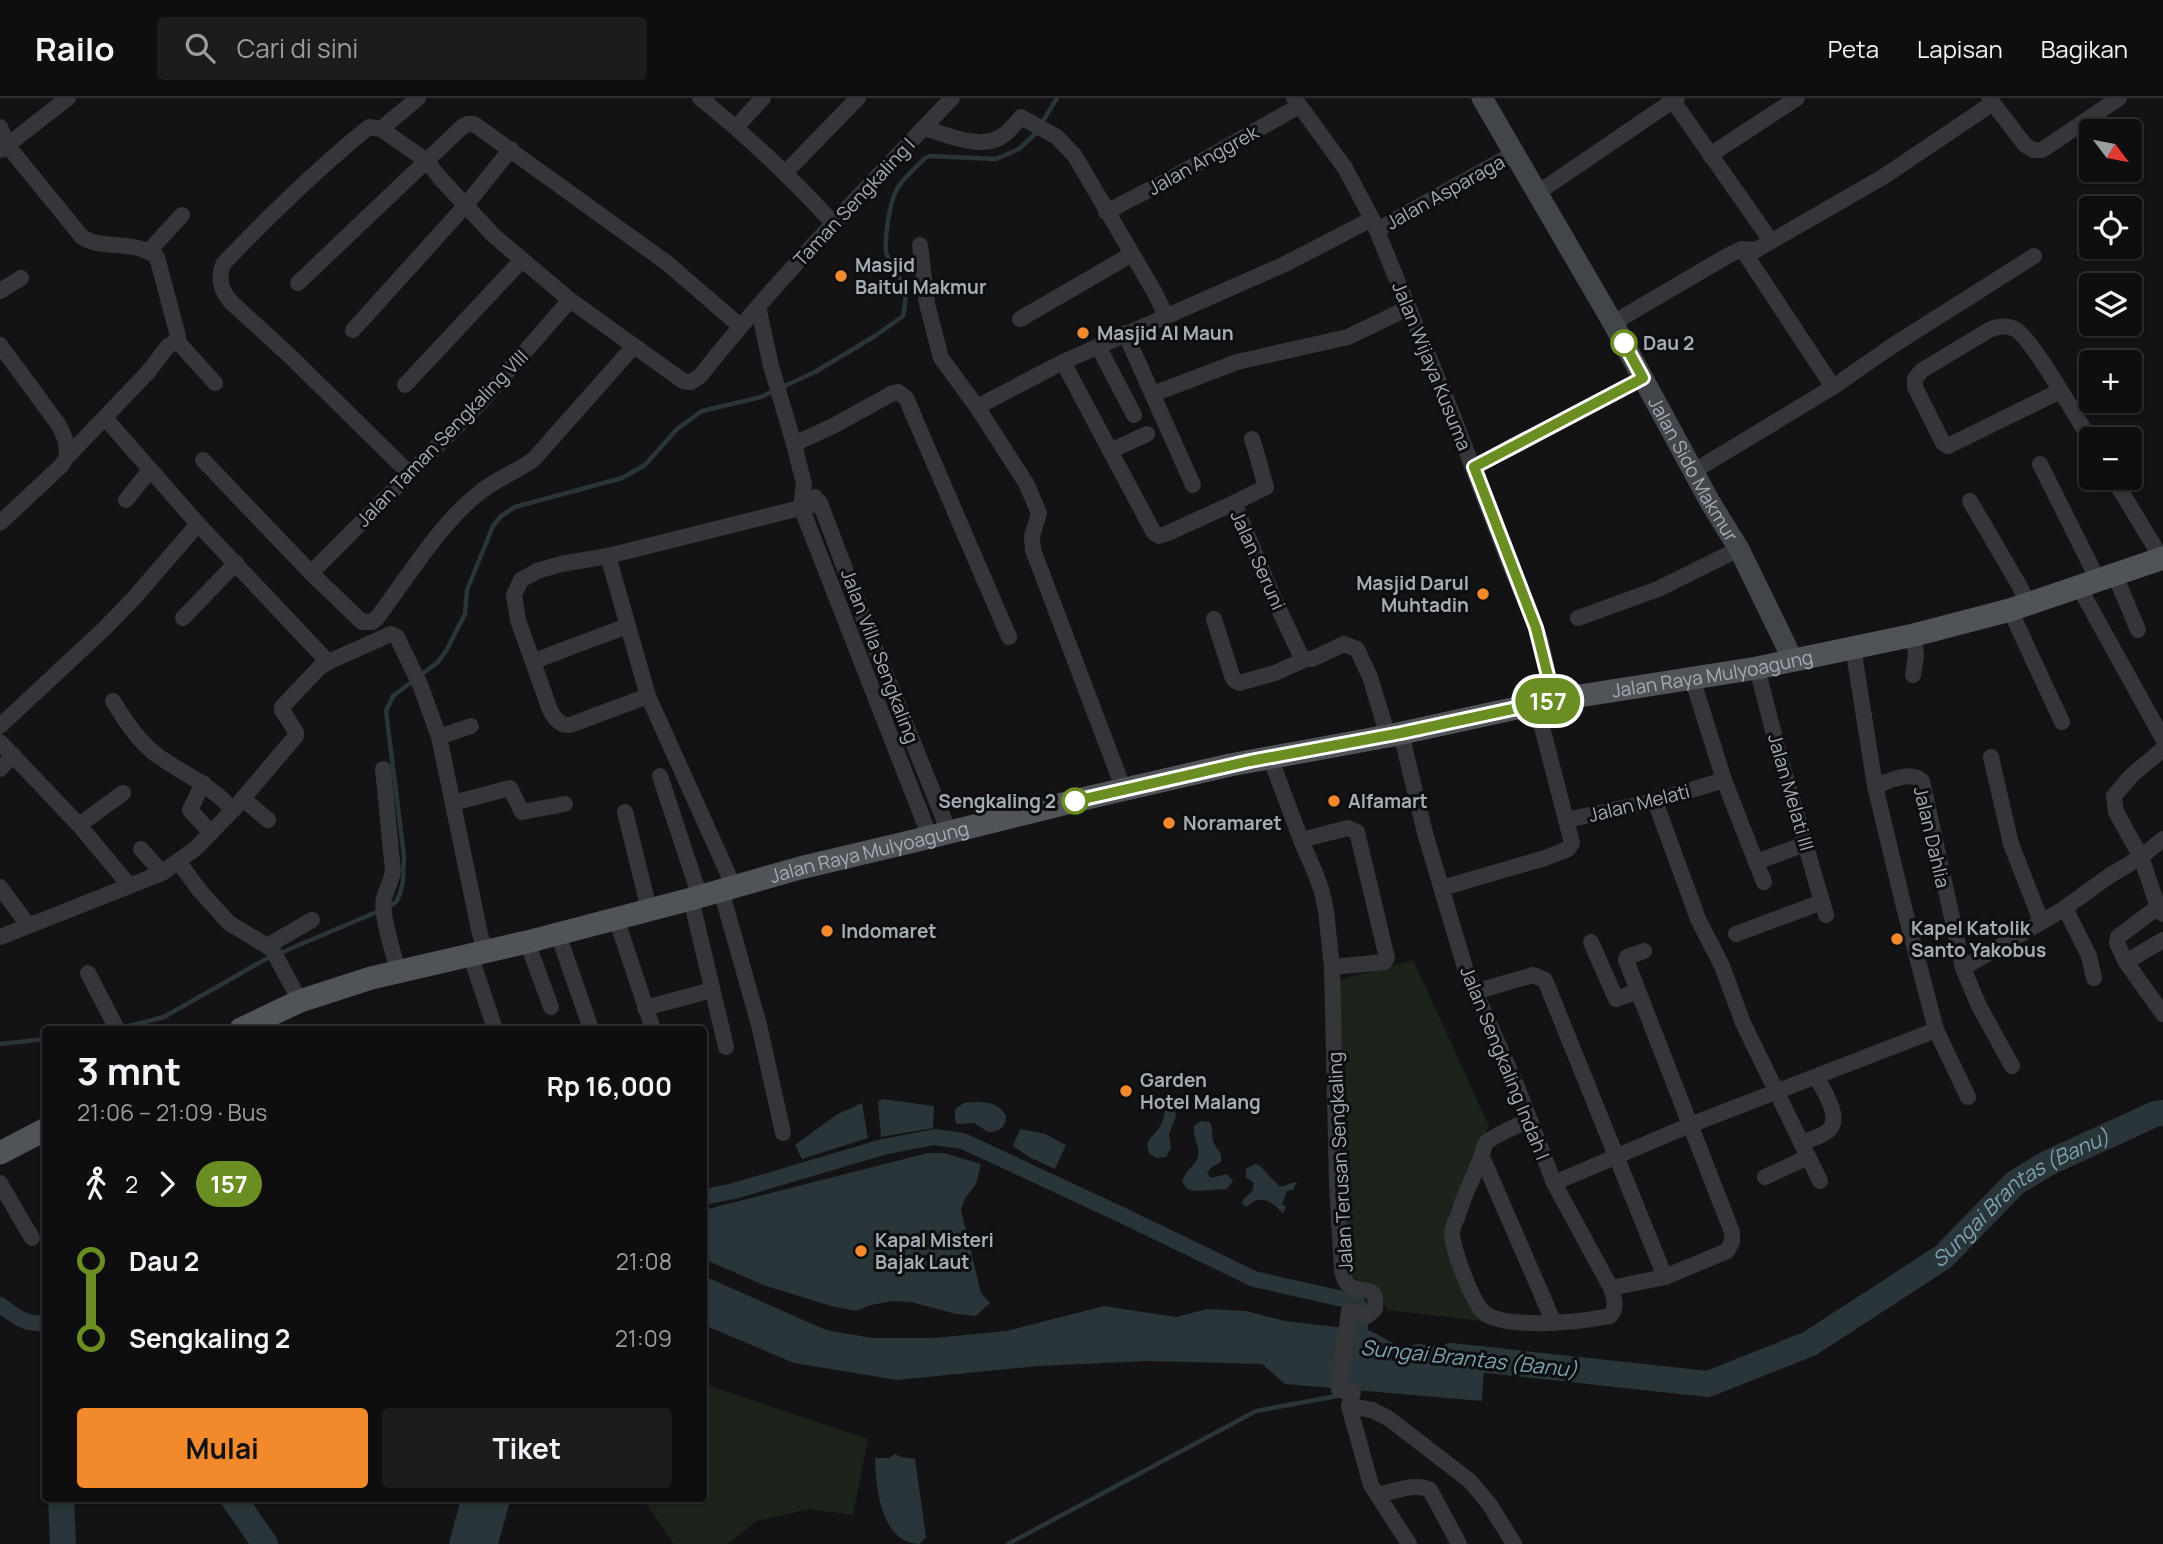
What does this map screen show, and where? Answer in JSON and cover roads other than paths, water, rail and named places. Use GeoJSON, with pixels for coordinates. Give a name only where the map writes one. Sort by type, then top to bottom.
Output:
{"type":"FeatureCollection","features":[{"type":"Feature","properties":{"kind":"main road","name":"Jalan Sido Makmur"},"geometry":{"type":"LineString","coordinates":[[1482,98],[1613,323],[1739,549],[1793,660]]}},
{"type":"Feature","properties":{"kind":"main road","name":"Jalan Raya Mulyoagung"},"geometry":{"type":"LineString","coordinates":[[250,1026],[300,1001],[371,978],[527,942],[800,868],[1270,757],[1545,702],[1757,668],[1914,635],[2019,607],[2162,558]]}},
{"type":"Feature","properties":{"kind":"main road"},"geometry":{"type":"LineString","coordinates":[[0,1153],[42,1131]]}},
{"type":"Feature","properties":{"kind":"street"},"geometry":{"type":"LineString","coordinates":[[3,148],[68,98]]}},
{"type":"Feature","properties":{"kind":"street"},"geometry":{"type":"LineString","coordinates":[[382,129],[418,98]]}},
{"type":"Feature","properties":{"kind":"street"},"geometry":{"type":"LineString","coordinates":[[700,98],[786,172],[833,223]]}},
{"type":"Feature","properties":{"kind":"street"},"geometry":{"type":"LineString","coordinates":[[736,127],[763,98]]}},
{"type":"Feature","properties":{"kind":"street"},"geometry":{"type":"LineString","coordinates":[[786,172],[858,98]]}},
{"type":"Feature","properties":{"kind":"street","name":"Taman Sengkaling I"},"geometry":{"type":"LineString","coordinates":[[634,346],[684,381],[691,382],[700,376],[740,326],[833,223],[952,98]]}},
{"type":"Feature","properties":{"kind":"street"},"geometry":{"type":"LineString","coordinates":[[1710,155],[1797,98]]}},
{"type":"Feature","properties":{"kind":"street"},"geometry":{"type":"LineString","coordinates":[[1613,323],[1727,256],[1742,250],[1756,250],[1883,177],[1988,103],[2025,145],[2033,150],[2042,150],[2119,98]]}},
{"type":"Feature","properties":{"kind":"street"},"geometry":{"type":"LineString","coordinates":[[1536,194],[1675,99],[1710,155],[1771,241]]}},
{"type":"Feature","properties":{"kind":"street","name":"Jalan Anggrek"},"geometry":{"type":"LineString","coordinates":[[1106,212],[1172,178],[1296,102]]}},
{"type":"Feature","properties":{"kind":"street","name":"Jalan Wijaya Kusuma"},"geometry":{"type":"LineString","coordinates":[[1296,102],[1345,167],[1374,225],[1474,467],[1534,623],[1545,702]]}},
{"type":"Feature","properties":{"kind":"street"},"geometry":{"type":"LineString","coordinates":[[924,128],[972,141],[992,141],[1005,134],[1021,117],[1057,137],[1074,156],[1166,316]]}},
{"type":"Feature","properties":{"kind":"street"},"geometry":{"type":"LineString","coordinates":[[298,283],[462,127],[474,124],[667,264],[740,326]]}},
{"type":"Feature","properties":{"kind":"street"},"geometry":{"type":"LineString","coordinates":[[0,127],[3,148],[84,239],[132,245],[149,251],[158,258],[178,331],[177,341],[215,383]]}},
{"type":"Feature","properties":{"kind":"street"},"geometry":{"type":"LineString","coordinates":[[203,460],[362,622],[372,622],[452,517],[480,491],[522,469],[534,459],[634,346],[570,300],[494,236],[440,178],[427,160],[382,129],[369,127],[330,158],[224,263],[220,279],[223,292],[231,302],[410,474]]}},
{"type":"Feature","properties":{"kind":"street"},"geometry":{"type":"LineString","coordinates":[[353,330],[465,206],[511,149]]}},
{"type":"Feature","properties":{"kind":"street","name":"Jalan Asparaga"},"geometry":{"type":"LineString","coordinates":[[1374,225],[1513,154]]}},
{"type":"Feature","properties":{"kind":"street"},"geometry":{"type":"LineString","coordinates":[[149,251],[182,215]]}},
{"type":"Feature","properties":{"kind":"street"},"geometry":{"type":"LineString","coordinates":[[977,407],[1125,333],[1374,225]]}},
{"type":"Feature","properties":{"kind":"street"},"geometry":{"type":"LineString","coordinates":[[919,245],[927,304],[941,358],[977,407],[1026,484],[1039,513],[1032,536],[1033,550],[1124,790]]}},
{"type":"Feature","properties":{"kind":"street"},"geometry":{"type":"LineString","coordinates":[[1742,250],[1833,387]]}},
{"type":"Feature","properties":{"kind":"street"},"geometry":{"type":"LineString","coordinates":[[1020,319],[1132,254]]}},
{"type":"Feature","properties":{"kind":"street"},"geometry":{"type":"LineString","coordinates":[[1694,471],[1833,387],[1892,346],[2034,256]]}},
{"type":"Feature","properties":{"kind":"street"},"geometry":{"type":"LineString","coordinates":[[405,385],[522,260]]}},
{"type":"Feature","properties":{"kind":"street"},"geometry":{"type":"LineString","coordinates":[[0,291],[21,278]]}},
{"type":"Feature","properties":{"kind":"street","name":"Jalan Taman Sengkaling VIII"},"geometry":{"type":"LineString","coordinates":[[311,573],[482,401],[570,300]]}},
{"type":"Feature","properties":{"kind":"street","name":"Jalan Villa Sengkaling"},"geometry":{"type":"LineString","coordinates":[[758,306],[771,366],[804,484],[801,507],[866,672],[940,834]]}},
{"type":"Feature","properties":{"kind":"street"},"geometry":{"type":"LineString","coordinates":[[1153,394],[1237,362],[1349,337],[1408,308]]}},
{"type":"Feature","properties":{"kind":"street"},"geometry":{"type":"LineString","coordinates":[[2060,391],[1948,446],[1943,443],[1915,387],[1915,379],[1921,371],[1989,330],[1996,326],[2006,326],[2022,333],[2060,391],[2082,427]]}},
{"type":"Feature","properties":{"kind":"street"},"geometry":{"type":"LineString","coordinates":[[1125,333],[1193,485]]}},
{"type":"Feature","properties":{"kind":"street"},"geometry":{"type":"LineString","coordinates":[[0,523],[62,465],[149,371],[168,346],[177,341]]}},
{"type":"Feature","properties":{"kind":"street"},"geometry":{"type":"LineString","coordinates":[[0,345],[58,424],[65,436],[66,458]]}},
{"type":"Feature","properties":{"kind":"street"},"geometry":{"type":"LineString","coordinates":[[1098,346],[1134,415]]}},
{"type":"Feature","properties":{"kind":"street","name":"Jalan Seruni"},"geometry":{"type":"LineString","coordinates":[[1063,362],[1149,527],[1159,536],[1234,503],[1297,650],[1306,659]]}},
{"type":"Feature","properties":{"kind":"street"},"geometry":{"type":"LineString","coordinates":[[1474,467],[1643,378]]}},
{"type":"Feature","properties":{"kind":"street"},"geometry":{"type":"LineString","coordinates":[[793,440],[833,426],[893,393],[902,394],[1009,637]]}},
{"type":"Feature","properties":{"kind":"street"},"geometry":{"type":"LineString","coordinates":[[105,418],[198,524],[326,659]]}},
{"type":"Feature","properties":{"kind":"street"},"geometry":{"type":"LineString","coordinates":[[1110,451],[1146,434]]}},
{"type":"Feature","properties":{"kind":"street"},"geometry":{"type":"LineString","coordinates":[[1234,503],[1266,487],[1252,439]]}},
{"type":"Feature","properties":{"kind":"street"},"geometry":{"type":"LineString","coordinates":[[2040,464],[2098,581],[2163,739]]}},
{"type":"Feature","properties":{"kind":"street"},"geometry":{"type":"LineString","coordinates":[[126,500],[150,470]]}},
{"type":"Feature","properties":{"kind":"street","name":"Jalan Villa Sengkaling"},"geometry":{"type":"LineString","coordinates":[[804,484],[820,503],[883,667],[940,834]]}},
{"type":"Feature","properties":{"kind":"street"},"geometry":{"type":"LineString","coordinates":[[2120,490],[2162,558]]}},
{"type":"Feature","properties":{"kind":"street"},"geometry":{"type":"LineString","coordinates":[[1970,501],[2019,585],[2019,607],[2062,722]]}},
{"type":"Feature","properties":{"kind":"street"},"geometry":{"type":"LineString","coordinates":[[648,696],[570,725],[562,724],[550,710],[518,620],[514,595],[521,580],[537,571],[561,564],[608,556],[820,503]]}},
{"type":"Feature","properties":{"kind":"street"},"geometry":{"type":"LineString","coordinates":[[0,726],[104,629],[198,524]]}},
{"type":"Feature","properties":{"kind":"street"},"geometry":{"type":"LineString","coordinates":[[1578,618],[1658,589],[1739,549]]}},
{"type":"Feature","properties":{"kind":"street"},"geometry":{"type":"LineString","coordinates":[[608,556],[648,696],[712,893],[759,1025],[783,1133]]}},
{"type":"Feature","properties":{"kind":"street"},"geometry":{"type":"LineString","coordinates":[[183,618],[236,563]]}},
{"type":"Feature","properties":{"kind":"street"},"geometry":{"type":"LineString","coordinates":[[2098,581],[2138,629]]}},
{"type":"Feature","properties":{"kind":"street"},"geometry":{"type":"LineString","coordinates":[[1214,619],[1232,676],[1239,683],[1275,673],[1344,644],[1357,649],[1394,734]]}},
{"type":"Feature","properties":{"kind":"street"},"geometry":{"type":"LineString","coordinates":[[534,661],[627,626]]}},
{"type":"Feature","properties":{"kind":"street"},"geometry":{"type":"LineString","coordinates":[[0,937],[162,873],[178,862],[238,805],[296,734],[282,707],[326,659],[393,634],[397,637],[421,687],[439,737],[480,934],[478,952],[494,1026]]}},
{"type":"Feature","properties":{"kind":"street"},"geometry":{"type":"LineString","coordinates":[[1913,675],[1916,656],[1914,635]]}},
{"type":"Feature","properties":{"kind":"street"},"geometry":{"type":"LineString","coordinates":[[1853,647],[1875,786],[1904,907],[1936,1030],[1968,1097]]}},
{"type":"Feature","properties":{"kind":"street"},"geometry":{"type":"LineString","coordinates":[[866,672],[883,667]]}},
{"type":"Feature","properties":{"kind":"street","name":"Jalan Melati III"},"geometry":{"type":"LineString","coordinates":[[1736,933],[1824,909],[1757,668]]}},
{"type":"Feature","properties":{"kind":"street"},"geometry":{"type":"LineString","coordinates":[[1692,678],[1724,780],[1764,882]]}},
{"type":"Feature","properties":{"kind":"street"},"geometry":{"type":"LineString","coordinates":[[113,701],[128,725],[159,756],[238,805],[268,820]]}},
{"type":"Feature","properties":{"kind":"street","name":"Jalan Melati"},"geometry":{"type":"LineString","coordinates":[[1545,702],[1566,820],[1655,802],[1724,780]]}},
{"type":"Feature","properties":{"kind":"street"},"geometry":{"type":"LineString","coordinates":[[439,737],[471,726]]}},
{"type":"Feature","properties":{"kind":"street","name":"Jalan Sengkaling Indah I"},"geometry":{"type":"LineString","coordinates":[[1394,734],[1474,992],[1517,1087],[1555,1183],[1613,1295]]}},
{"type":"Feature","properties":{"kind":"street"},"geometry":{"type":"LineString","coordinates":[[0,741],[79,825],[129,885]]}},
{"type":"Feature","properties":{"kind":"street"},"geometry":{"type":"LineString","coordinates":[[2163,749],[2131,775],[2114,796],[2116,811],[2141,857],[2161,911],[2118,937],[2118,949],[2163,1014]]}},
{"type":"Feature","properties":{"kind":"street"},"geometry":{"type":"LineString","coordinates":[[0,769],[13,755]]}},
{"type":"Feature","properties":{"kind":"street","name":"Jalan Terusan Sengkaling"},"geometry":{"type":"LineString","coordinates":[[1270,757],[1322,892],[1332,967],[1337,1184],[1342,1271],[1352,1288],[1374,1294],[1376,1300],[1375,1309],[1356,1315],[1346,1395],[1371,1485],[1409,1544]]}},
{"type":"Feature","properties":{"kind":"street"},"geometry":{"type":"LineString","coordinates":[[1992,757],[2011,844],[2041,921]]}},
{"type":"Feature","properties":{"kind":"street"},"geometry":{"type":"LineString","coordinates":[[383,769],[393,871],[383,900],[398,971]]}},
{"type":"Feature","properties":{"kind":"street"},"geometry":{"type":"LineString","coordinates":[[660,776],[712,893],[712,990],[726,1047]]}},
{"type":"Feature","properties":{"kind":"street","name":"Jalan Dahlia"},"geometry":{"type":"LineString","coordinates":[[1875,786],[1906,776],[1922,781],[1963,968],[1979,1006],[2012,1066]]}},
{"type":"Feature","properties":{"kind":"street"},"geometry":{"type":"LineString","coordinates":[[203,783],[190,810],[211,833]]}},
{"type":"Feature","properties":{"kind":"street"},"geometry":{"type":"LineString","coordinates":[[453,803],[510,788],[522,813],[565,804]]}},
{"type":"Feature","properties":{"kind":"street"},"geometry":{"type":"LineString","coordinates":[[79,825],[123,793]]}},
{"type":"Feature","properties":{"kind":"street"},"geometry":{"type":"LineString","coordinates":[[1655,802],[1698,919],[1722,967],[1743,1023],[1820,1181]]}},
{"type":"Feature","properties":{"kind":"street"},"geometry":{"type":"LineString","coordinates":[[625,812],[649,909]]}},
{"type":"Feature","properties":{"kind":"street"},"geometry":{"type":"LineString","coordinates":[[1442,888],[1568,849],[1572,843],[1566,820]]}},
{"type":"Feature","properties":{"kind":"street"},"geometry":{"type":"LineString","coordinates":[[1301,840],[1348,828],[1357,832],[1387,958],[1384,962],[1332,967]]}},
{"type":"Feature","properties":{"kind":"street"},"geometry":{"type":"LineString","coordinates":[[1963,968],[2065,908],[2163,839]]}},
{"type":"Feature","properties":{"kind":"street"},"geometry":{"type":"LineString","coordinates":[[1756,862],[1805,844]]}},
{"type":"Feature","properties":{"kind":"street"},"geometry":{"type":"LineString","coordinates":[[141,849],[162,873]]}},
{"type":"Feature","properties":{"kind":"street"},"geometry":{"type":"LineString","coordinates":[[178,862],[229,923],[272,951],[300,1001]]}},
{"type":"Feature","properties":{"kind":"street"},"geometry":{"type":"LineString","coordinates":[[0,887],[28,925]]}},
{"type":"Feature","properties":{"kind":"street"},"geometry":{"type":"LineString","coordinates":[[2065,908],[2089,956],[2094,978]]}},
{"type":"Feature","properties":{"kind":"street"},"geometry":{"type":"LineString","coordinates":[[616,918],[652,1026]]}},
{"type":"Feature","properties":{"kind":"street"},"geometry":{"type":"LineString","coordinates":[[272,951],[312,920]]}},
{"type":"Feature","properties":{"kind":"street"},"geometry":{"type":"LineString","coordinates":[[558,934],[590,1026]]}},
{"type":"Feature","properties":{"kind":"street"},"geometry":{"type":"LineString","coordinates":[[2126,962],[2163,940]]}},
{"type":"Feature","properties":{"kind":"street"},"geometry":{"type":"LineString","coordinates":[[527,942],[551,1007]]}},
{"type":"Feature","properties":{"kind":"street"},"geometry":{"type":"LineString","coordinates":[[1591,942],[1616,999],[1638,991]]}},
{"type":"Feature","properties":{"kind":"street"},"geometry":{"type":"LineString","coordinates":[[1529,1121],[1492,1138],[1485,1145],[1452,1232],[1464,1277],[1484,1314],[1513,1321],[1554,1323],[1609,1316],[1613,1312],[1613,1295],[1727,1251],[1732,1242],[1732,1232],[1626,958],[1644,951]]}},
{"type":"Feature","properties":{"kind":"street"},"geometry":{"type":"LineString","coordinates":[[88,973],[116,1026]]}},
{"type":"Feature","properties":{"kind":"street"},"geometry":{"type":"LineString","coordinates":[[1474,992],[1533,975],[1545,981],[1665,1277]]}},
{"type":"Feature","properties":{"kind":"street"},"geometry":{"type":"LineString","coordinates":[[646,1008],[712,990]]}},
{"type":"Feature","properties":{"kind":"street"},"geometry":{"type":"LineString","coordinates":[[1555,1183],[1690,1125],[1936,1030]]}},
{"type":"Feature","properties":{"kind":"street"},"geometry":{"type":"LineString","coordinates":[[1765,1177],[1805,1150],[1833,1125],[1834,1115],[1817,1077]]}},
{"type":"Feature","properties":{"kind":"street"},"geometry":{"type":"LineString","coordinates":[[1482,1157],[1554,1323]]}},
{"type":"Feature","properties":{"kind":"street"},"geometry":{"type":"LineString","coordinates":[[0,1184],[32,1238]]}},
{"type":"Feature","properties":{"kind":"street"},"geometry":{"type":"LineString","coordinates":[[1346,1395],[1388,1418],[1470,1481],[1490,1505],[1514,1544]]}},
{"type":"Feature","properties":{"kind":"street"},"geometry":{"type":"LineString","coordinates":[[1378,1495],[1416,1487],[1430,1490],[1459,1544]]}},
{"type":"Feature","properties":{"kind":"water"},"geometry":{"type":"Polygon","coordinates":[[[882,1099],[934,1106],[933,1128],[881,1137],[878,1102],[882,1099]]]}},
{"type":"Feature","properties":{"kind":"water"},"geometry":{"type":"Polygon","coordinates":[[[862,1103],[868,1138],[802,1159],[795,1145],[836,1115],[862,1103]]]}},
{"type":"Feature","properties":{"kind":"water"},"geometry":{"type":"Polygon","coordinates":[[[964,1103],[997,1106],[1006,1116],[999,1130],[988,1132],[974,1123],[957,1124],[955,1109],[964,1103]]]}},
{"type":"Feature","properties":{"kind":"water"},"geometry":{"type":"Polygon","coordinates":[[[1165,1111],[1175,1111],[1176,1116],[1169,1134],[1171,1148],[1166,1157],[1156,1158],[1149,1153],[1148,1142],[1160,1126],[1165,1111]]]}},
{"type":"Feature","properties":{"kind":"water"},"geometry":{"type":"Polygon","coordinates":[[[1201,1121],[1210,1122],[1213,1141],[1221,1155],[1221,1162],[1207,1173],[1211,1178],[1227,1174],[1233,1181],[1227,1189],[1193,1191],[1187,1189],[1182,1182],[1198,1156],[1194,1126],[1201,1121]]]}},
{"type":"Feature","properties":{"kind":"water"},"geometry":{"type":"Polygon","coordinates":[[[1020,1129],[1045,1134],[1066,1145],[1055,1169],[1013,1146],[1020,1129]]]}},
{"type":"Feature","properties":{"kind":"water"},"geometry":{"type":"Polygon","coordinates":[[[928,1153],[944,1153],[981,1164],[976,1184],[965,1198],[961,1210],[981,1293],[990,1303],[976,1316],[956,1314],[911,1302],[892,1301],[856,1311],[766,1286],[707,1260],[707,1209],[928,1153]]]}},
{"type":"Feature","properties":{"kind":"water"},"geometry":{"type":"Polygon","coordinates":[[[1255,1164],[1279,1186],[1297,1182],[1293,1190],[1287,1191],[1282,1205],[1286,1206],[1283,1214],[1265,1200],[1256,1200],[1246,1207],[1242,1203],[1254,1186],[1253,1182],[1246,1178],[1246,1169],[1255,1164]]]}},
{"type":"Feature","properties":{"kind":"water"},"geometry":{"type":"Polygon","coordinates":[[[707,1277],[826,1330],[872,1338],[934,1338],[1006,1331],[1104,1306],[1176,1317],[1207,1309],[1246,1311],[1285,1321],[1371,1331],[1400,1347],[1419,1344],[1485,1351],[1482,1401],[1285,1384],[1262,1364],[1148,1361],[1038,1366],[897,1380],[794,1363],[707,1326],[707,1277]]]}},
{"type":"Feature","properties":{"kind":"water"},"geometry":{"type":"Polygon","coordinates":[[[895,1454],[915,1459],[926,1537],[920,1544],[907,1542],[897,1535],[889,1525],[879,1498],[875,1458],[889,1458],[895,1454]]]}},
{"type":"Feature","properties":{"kind":"water"},"geometry":{"type":"Polygon","coordinates":[[[460,1502],[510,1502],[498,1544],[449,1544],[460,1502]]]}},
{"type":"Feature","properties":{"kind":"waterway"},"geometry":{"type":"LineString","coordinates":[[387,908],[396,902],[400,894],[404,856],[386,711],[393,696],[438,662],[446,651],[465,614],[467,590],[493,526],[501,516],[515,507],[622,478],[645,465],[677,429],[702,411],[761,397],[815,372],[903,316],[904,289],[886,249],[889,213],[894,196],[905,177],[930,156],[996,159],[1019,149],[1035,134],[1057,98]]}},
{"type":"Feature","properties":{"kind":"waterway"},"geometry":{"type":"LineString","coordinates":[[129,1026],[164,1017],[266,959],[379,911]]}},
{"type":"Feature","properties":{"kind":"waterway"},"geometry":{"type":"LineString","coordinates":[[0,1044],[42,1039]]}},
{"type":"Feature","properties":{"kind":"waterway","name":"Sungai Brantas (Banu)"},"geometry":{"type":"LineString","coordinates":[[1451,1356],[1708,1384],[1809,1344],[1943,1257],[2015,1183],[2048,1163],[2155,1114],[2163,1113]]}},
{"type":"Feature","properties":{"kind":"waterway"},"geometry":{"type":"LineString","coordinates":[[707,1196],[883,1147],[934,1137],[963,1141],[1254,1279],[1356,1302],[1361,1309],[1359,1347]]}},
{"type":"Feature","properties":{"kind":"waterway"},"geometry":{"type":"LineString","coordinates":[[0,1305],[27,1321],[42,1323]]}},
{"type":"Feature","properties":{"kind":"waterway"},"geometry":{"type":"LineString","coordinates":[[1008,1544],[1256,1411],[1337,1396]]}},
{"type":"Feature","properties":{"kind":"waterway","name":"Sungai Brantas (Banu)"},"geometry":{"type":"LineString","coordinates":[[61,1502],[63,1544]]}},
{"type":"Feature","properties":{"kind":"waterway","name":"Sungai Brantas (Banu)"},"geometry":{"type":"LineString","coordinates":[[236,1502],[265,1544]]}},
{"type":"Feature","properties":{"kind":"place","name":"Masjid Baitul Makmur"},"geometry":{"type":"Point","coordinates":[841,276]}},
{"type":"Feature","properties":{"kind":"place","name":"Masjid Al Maun"},"geometry":{"type":"Point","coordinates":[1083,333]}},
{"type":"Feature","properties":{"kind":"place","name":"Dau 2"},"geometry":{"type":"Point","coordinates":[1624,343]}},
{"type":"Feature","properties":{"kind":"place","name":"Masjid Darul Muhtadin"},"geometry":{"type":"Point","coordinates":[1483,594]}},
{"type":"Feature","properties":{"kind":"place","name":"Sengkaling 2"},"geometry":{"type":"Point","coordinates":[1075,801]}},
{"type":"Feature","properties":{"kind":"place","name":"Alfamart"},"geometry":{"type":"Point","coordinates":[1334,801]}},
{"type":"Feature","properties":{"kind":"place","name":"Noramaret"},"geometry":{"type":"Point","coordinates":[1169,823]}},
{"type":"Feature","properties":{"kind":"place","name":"Indomaret"},"geometry":{"type":"Point","coordinates":[827,931]}},
{"type":"Feature","properties":{"kind":"place","name":"Kapel Katolik Santo Yakobus"},"geometry":{"type":"Point","coordinates":[1897,939]}},
{"type":"Feature","properties":{"kind":"place","name":"Garden Hotel Malang"},"geometry":{"type":"Point","coordinates":[1126,1091]}},
{"type":"Feature","properties":{"kind":"place","name":"Kapal Misteri Bajak Laut"},"geometry":{"type":"Point","coordinates":[861,1251]}}]}
